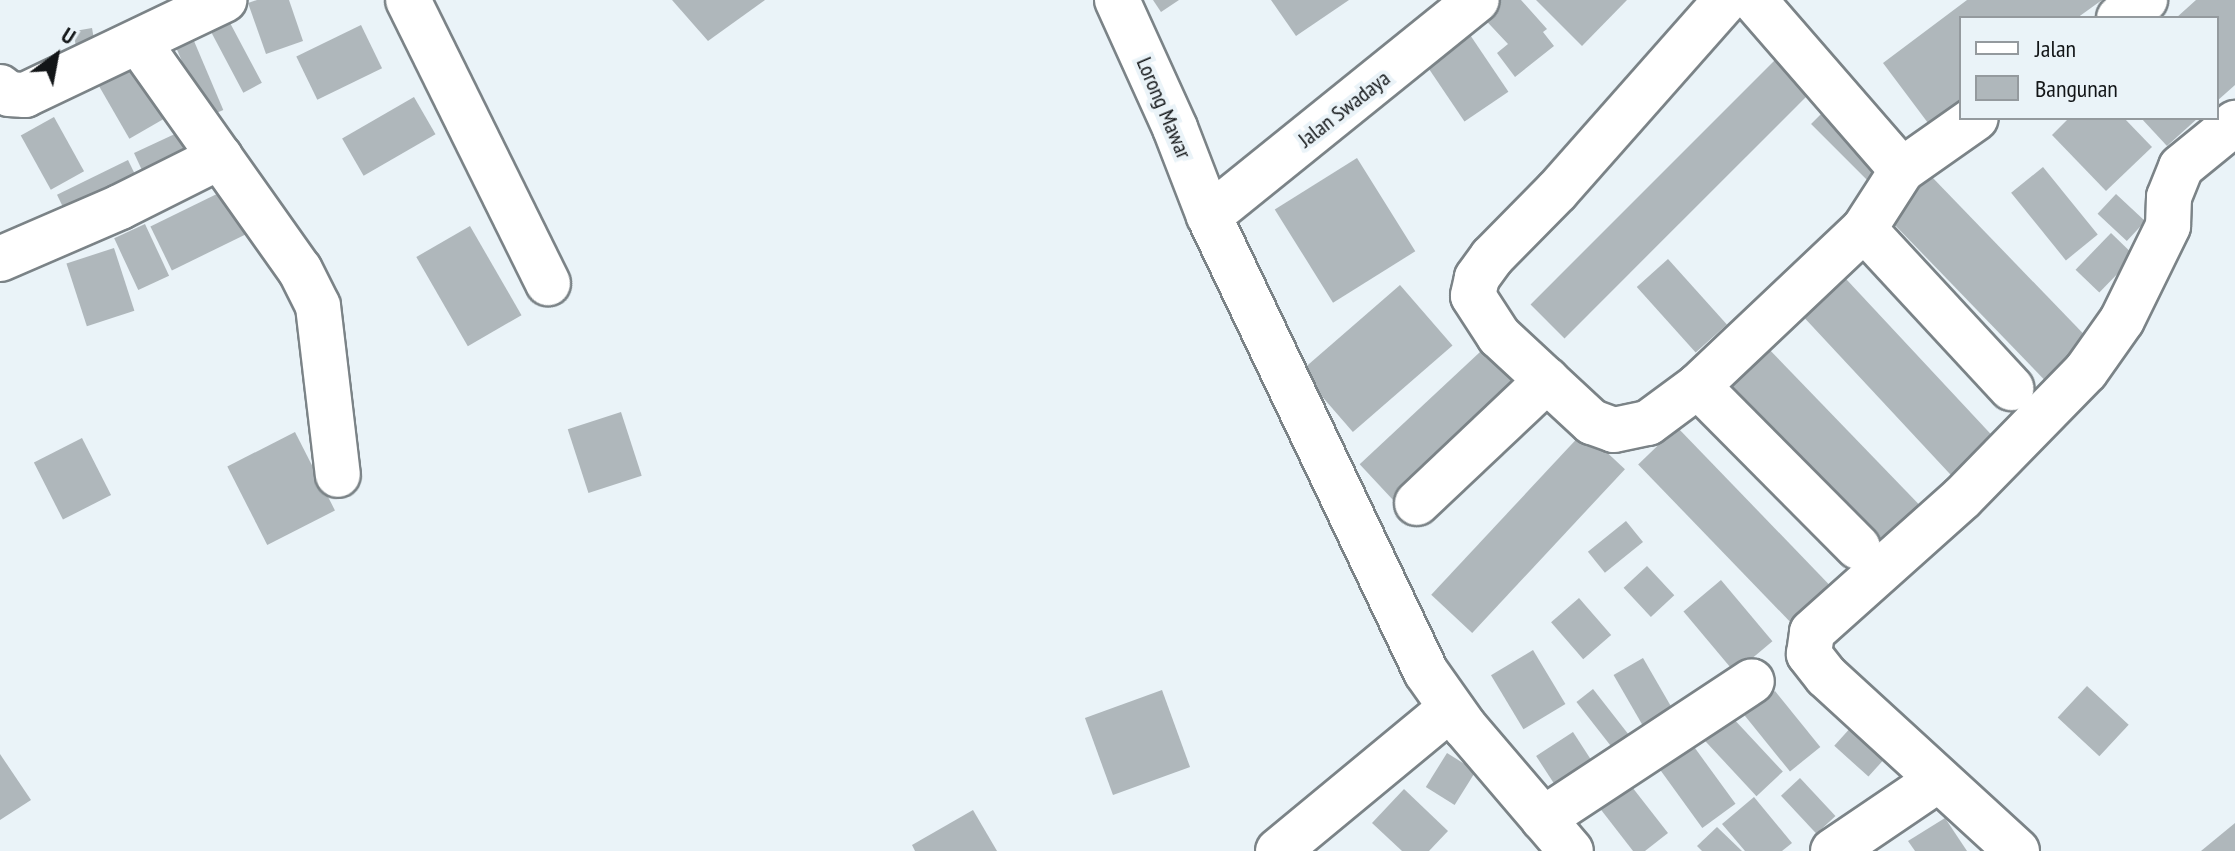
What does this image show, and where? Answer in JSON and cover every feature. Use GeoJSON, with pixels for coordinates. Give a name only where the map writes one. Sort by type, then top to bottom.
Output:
{"type":"FeatureCollection","features":[{"type":"Feature","properties":{"kind":"street"},"geometry":{"type":"LineString","coordinates":[[0,87],[9,94],[25,95],[224,0]]}},
{"type":"Feature","properties":{"kind":"street"},"geometry":{"type":"LineString","coordinates":[[408,0],[548,283]]}},
{"type":"Feature","properties":{"kind":"street","name":"Lorong Mawar"},"geometry":{"type":"LineString","coordinates":[[1117,0],[1175,128],[1209,216],[1426,672],[1451,708],[1557,835]]}},
{"type":"Feature","properties":{"kind":"street","name":"Jalan Swadaya"},"geometry":{"type":"LineString","coordinates":[[1209,216],[1477,0]]}},
{"type":"Feature","properties":{"kind":"street"},"geometry":{"type":"LineString","coordinates":[[1726,0],[1557,191],[1492,257],[1477,278],[1473,296],[1499,336],[1592,422],[1614,430],[1648,423],[1698,386],[1864,229],[1902,170],[1973,120]]}},
{"type":"Feature","properties":{"kind":"street"},"geometry":{"type":"LineString","coordinates":[[1754,0],[1902,170]]}},
{"type":"Feature","properties":{"kind":"street"},"geometry":{"type":"LineString","coordinates":[[2122,16],[2145,0]]}},
{"type":"Feature","properties":{"kind":"street"},"geometry":{"type":"LineString","coordinates":[[139,43],[300,270],[318,306],[338,475]]}},
{"type":"Feature","properties":{"kind":"street"},"geometry":{"type":"LineString","coordinates":[[2017,851],[1826,676],[1809,654],[1812,632],[1962,498],[2086,371],[2122,320],[2168,226],[2169,197],[2181,167],[2235,123]]}},
{"type":"Feature","properties":{"kind":"street"},"geometry":{"type":"LineString","coordinates":[[0,259],[120,207],[220,157]]}},
{"type":"Feature","properties":{"kind":"street"},"geometry":{"type":"LineString","coordinates":[[1864,229],[2011,388]]}},
{"type":"Feature","properties":{"kind":"street"},"geometry":{"type":"LineString","coordinates":[[1417,503],[1547,380]]}},
{"type":"Feature","properties":{"kind":"street"},"geometry":{"type":"LineString","coordinates":[[1698,386],[1858,547]]}},
{"type":"Feature","properties":{"kind":"street"},"geometry":{"type":"LineString","coordinates":[[1557,835],[1752,681]]}},
{"type":"Feature","properties":{"kind":"street"},"geometry":{"type":"LineString","coordinates":[[1278,851],[1451,708]]}},
{"type":"Feature","properties":{"kind":"street"},"geometry":{"type":"LineString","coordinates":[[1833,851],[1938,780]]}},
{"type":"Feature","properties":{"kind":"building"},"geometry":{"type":"Polygon","coordinates":[[[289,0],[303,41],[266,54],[248,3],[289,0]]]}},
{"type":"Feature","properties":{"kind":"building"},"geometry":{"type":"Polygon","coordinates":[[[672,0],[765,0],[708,41],[672,0]]]}},
{"type":"Feature","properties":{"kind":"building"},"geometry":{"type":"Polygon","coordinates":[[[1153,0],[1179,0],[1161,12],[1153,0]]]}},
{"type":"Feature","properties":{"kind":"building"},"geometry":{"type":"Polygon","coordinates":[[[1271,0],[1349,0],[1296,36],[1271,0]]]}},
{"type":"Feature","properties":{"kind":"building"},"geometry":{"type":"Polygon","coordinates":[[[1489,0],[1521,0],[1547,29],[1543,32],[1554,46],[1515,77],[1497,53],[1508,44],[1477,11],[1489,0]]]}},
{"type":"Feature","properties":{"kind":"building"},"geometry":{"type":"Polygon","coordinates":[[[1536,0],[1627,0],[1582,46],[1536,0]]]}},
{"type":"Feature","properties":{"kind":"building"},"geometry":{"type":"Polygon","coordinates":[[[1967,0],[2102,0],[2080,16],[1959,16],[1959,106],[1931,127],[1883,63],[1967,0]]]}},
{"type":"Feature","properties":{"kind":"building"},"geometry":{"type":"Polygon","coordinates":[[[2196,0],[2235,0],[2235,85],[2219,99],[2219,16],[2178,16],[2196,0]]]}},
{"type":"Feature","properties":{"kind":"building"},"geometry":{"type":"Polygon","coordinates":[[[229,21],[262,83],[243,93],[210,31],[229,21]]]}},
{"type":"Feature","properties":{"kind":"building"},"geometry":{"type":"Polygon","coordinates":[[[1462,23],[1508,92],[1464,121],[1418,53],[1462,23]]]}},
{"type":"Feature","properties":{"kind":"building"},"geometry":{"type":"Polygon","coordinates":[[[361,25],[382,68],[317,100],[296,57],[361,25]]]}},
{"type":"Feature","properties":{"kind":"building"},"geometry":{"type":"Polygon","coordinates":[[[92,28],[95,45],[76,48],[73,31],[92,28]]]}},
{"type":"Feature","properties":{"kind":"building"},"geometry":{"type":"Polygon","coordinates":[[[194,41],[223,110],[206,117],[177,48],[194,41]]]}},
{"type":"Feature","properties":{"kind":"building"},"geometry":{"type":"Polygon","coordinates":[[[129,50],[168,117],[129,139],[91,72],[129,50]]]}},
{"type":"Feature","properties":{"kind":"building"},"geometry":{"type":"Polygon","coordinates":[[[1783,52],[1817,86],[1565,338],[1531,304],[1783,52]]]}},
{"type":"Feature","properties":{"kind":"building"},"geometry":{"type":"Polygon","coordinates":[[[414,97],[436,134],[364,176],[342,138],[414,97]]]}},
{"type":"Feature","properties":{"kind":"building"},"geometry":{"type":"Polygon","coordinates":[[[1833,102],[1890,159],[1868,181],[1811,124],[1833,102]]]}},
{"type":"Feature","properties":{"kind":"building"},"geometry":{"type":"Polygon","coordinates":[[[54,117],[84,171],[51,190],[21,135],[54,117]]]}},
{"type":"Feature","properties":{"kind":"building"},"geometry":{"type":"Polygon","coordinates":[[[2067,120],[2126,120],[2152,147],[2106,191],[2052,135],[2067,120]]]}},
{"type":"Feature","properties":{"kind":"building"},"geometry":{"type":"Polygon","coordinates":[[[2143,120],[2196,120],[2167,146],[2143,120]]]}},
{"type":"Feature","properties":{"kind":"building"},"geometry":{"type":"Polygon","coordinates":[[[192,126],[205,154],[147,181],[134,153],[192,126]]]}},
{"type":"Feature","properties":{"kind":"building"},"geometry":{"type":"Polygon","coordinates":[[[1357,158],[1415,251],[1333,303],[1275,209],[1357,158]]]}},
{"type":"Feature","properties":{"kind":"building"},"geometry":{"type":"Polygon","coordinates":[[[128,160],[142,189],[71,223],[57,195],[128,160]]]}},
{"type":"Feature","properties":{"kind":"building"},"geometry":{"type":"Polygon","coordinates":[[[2043,167],[2098,235],[2066,260],[2011,193],[2043,167]]]}},
{"type":"Feature","properties":{"kind":"building"},"geometry":{"type":"Polygon","coordinates":[[[1931,176],[2095,346],[2052,387],[1888,218],[1931,176]]]}},
{"type":"Feature","properties":{"kind":"building"},"geometry":{"type":"Polygon","coordinates":[[[225,190],[246,234],[172,270],[150,226],[225,190]]]}},
{"type":"Feature","properties":{"kind":"building"},"geometry":{"type":"Polygon","coordinates":[[[2116,194],[2145,221],[2127,241],[2098,214],[2116,194]]]}},
{"type":"Feature","properties":{"kind":"building"},"geometry":{"type":"Polygon","coordinates":[[[145,224],[169,276],[138,290],[114,238],[145,224]]]}},
{"type":"Feature","properties":{"kind":"building"},"geometry":{"type":"Polygon","coordinates":[[[470,226],[522,315],[468,346],[416,257],[470,226]]]}},
{"type":"Feature","properties":{"kind":"building"},"geometry":{"type":"Polygon","coordinates":[[[2111,233],[2135,256],[2099,293],[2076,270],[2111,233]]]}},
{"type":"Feature","properties":{"kind":"building"},"geometry":{"type":"Polygon","coordinates":[[[114,248],[134,311],[87,326],[66,263],[114,248]]]}},
{"type":"Feature","properties":{"kind":"building"},"geometry":{"type":"Polygon","coordinates":[[[1668,259],[1727,324],[1696,353],[1637,287],[1668,259]]]}},
{"type":"Feature","properties":{"kind":"building"},"geometry":{"type":"Polygon","coordinates":[[[1833,265],[2003,447],[1961,486],[1791,304],[1833,265]]]}},
{"type":"Feature","properties":{"kind":"building"},"geometry":{"type":"Polygon","coordinates":[[[1400,285],[1452,345],[1353,432],[1300,372],[1400,285]]]}},
{"type":"Feature","properties":{"kind":"building"},"geometry":{"type":"Polygon","coordinates":[[[1495,338],[1532,377],[1397,504],[1360,464],[1495,338]]]}},
{"type":"Feature","properties":{"kind":"building"},"geometry":{"type":"Polygon","coordinates":[[[1765,345],[1925,511],[1884,551],[1724,385],[1765,345]]]}},
{"type":"Feature","properties":{"kind":"building"},"geometry":{"type":"Polygon","coordinates":[[[621,412],[642,476],[588,493],[568,429],[621,412]]]}},
{"type":"Feature","properties":{"kind":"building"},"geometry":{"type":"Polygon","coordinates":[[[1677,427],[1838,594],[1799,631],[1638,465],[1677,427]]]}},
{"type":"Feature","properties":{"kind":"building"},"geometry":{"type":"Polygon","coordinates":[[[1584,431],[1625,469],[1472,633],[1431,595],[1584,431]]]}},
{"type":"Feature","properties":{"kind":"building"},"geometry":{"type":"Polygon","coordinates":[[[295,432],[335,510],[267,545],[227,467],[295,432]]]}},
{"type":"Feature","properties":{"kind":"building"},"geometry":{"type":"Polygon","coordinates":[[[82,438],[111,495],[63,520],[34,463],[82,438]]]}},
{"type":"Feature","properties":{"kind":"building"},"geometry":{"type":"Polygon","coordinates":[[[1626,521],[1643,542],[1605,573],[1588,552],[1626,521]]]}},
{"type":"Feature","properties":{"kind":"building"},"geometry":{"type":"Polygon","coordinates":[[[1647,566],[1674,595],[1651,617],[1624,588],[1647,566]]]}},
{"type":"Feature","properties":{"kind":"building"},"geometry":{"type":"Polygon","coordinates":[[[1721,580],[1772,641],[1735,673],[1683,611],[1721,580]]]}},
{"type":"Feature","properties":{"kind":"building"},"geometry":{"type":"Polygon","coordinates":[[[1579,598],[1611,635],[1583,659],[1551,622],[1579,598]]]}},
{"type":"Feature","properties":{"kind":"building"},"geometry":{"type":"Polygon","coordinates":[[[1533,650],[1565,704],[1523,729],[1491,675],[1533,650]]]}},
{"type":"Feature","properties":{"kind":"building"},"geometry":{"type":"Polygon","coordinates":[[[1643,658],[1674,711],[1644,728],[1614,675],[1643,658]]]}},
{"type":"Feature","properties":{"kind":"building"},"geometry":{"type":"Polygon","coordinates":[[[2087,686],[2129,725],[2099,756],[2058,717],[2087,686]]]}},
{"type":"Feature","properties":{"kind":"building"},"geometry":{"type":"Polygon","coordinates":[[[1593,689],[1639,747],[1622,760],[1576,702],[1593,689]]]}},
{"type":"Feature","properties":{"kind":"building"},"geometry":{"type":"Polygon","coordinates":[[[1162,690],[1190,767],[1113,795],[1085,718],[1162,690]]]}},
{"type":"Feature","properties":{"kind":"building"},"geometry":{"type":"Polygon","coordinates":[[[1775,691],[1820,747],[1790,771],[1745,716],[1775,691]]]}},
{"type":"Feature","properties":{"kind":"building"},"geometry":{"type":"Polygon","coordinates":[[[1731,716],[1783,772],[1757,796],[1705,741],[1731,716]]]}},
{"type":"Feature","properties":{"kind":"building"},"geometry":{"type":"Polygon","coordinates":[[[1853,725],[1887,756],[1868,777],[1834,746],[1853,725]]]}},
{"type":"Feature","properties":{"kind":"building"},"geometry":{"type":"Polygon","coordinates":[[[1573,732],[1596,768],[1560,792],[1536,756],[1573,732]]]}},
{"type":"Feature","properties":{"kind":"building"},"geometry":{"type":"Polygon","coordinates":[[[1692,744],[1735,804],[1702,828],[1659,768],[1692,744]]]}},
{"type":"Feature","properties":{"kind":"building"},"geometry":{"type":"Polygon","coordinates":[[[1447,753],[1476,771],[1455,805],[1426,787],[1447,753]]]}},
{"type":"Feature","properties":{"kind":"building"},"geometry":{"type":"Polygon","coordinates":[[[0,754],[31,800],[0,820],[0,754]]]}},
{"type":"Feature","properties":{"kind":"building"},"geometry":{"type":"Polygon","coordinates":[[[1625,778],[1668,833],[1645,851],[1633,851],[1595,802],[1625,778]]]}},
{"type":"Feature","properties":{"kind":"building"},"geometry":{"type":"Polygon","coordinates":[[[1800,778],[1835,816],[1816,834],[1781,796],[1800,778]]]}},
{"type":"Feature","properties":{"kind":"building"},"geometry":{"type":"Polygon","coordinates":[[[1404,789],[1448,831],[1429,851],[1402,851],[1372,823],[1404,789]]]}},
{"type":"Feature","properties":{"kind":"building"},"geometry":{"type":"Polygon","coordinates":[[[1754,797],[1792,843],[1782,851],[1745,851],[1722,824],[1754,797]]]}},
{"type":"Feature","properties":{"kind":"building"},"geometry":{"type":"Polygon","coordinates":[[[973,810],[997,851],[915,851],[912,845],[973,810]]]}},
{"type":"Feature","properties":{"kind":"building"},"geometry":{"type":"Polygon","coordinates":[[[1945,818],[1967,851],[1915,851],[1908,841],[1945,818]]]}},
{"type":"Feature","properties":{"kind":"building"},"geometry":{"type":"Polygon","coordinates":[[[2235,823],[2235,851],[2201,851],[2235,823]]]}},
{"type":"Feature","properties":{"kind":"building"},"geometry":{"type":"Polygon","coordinates":[[[1717,827],[1742,851],[1702,851],[1697,846],[1717,827]]]}}]}
